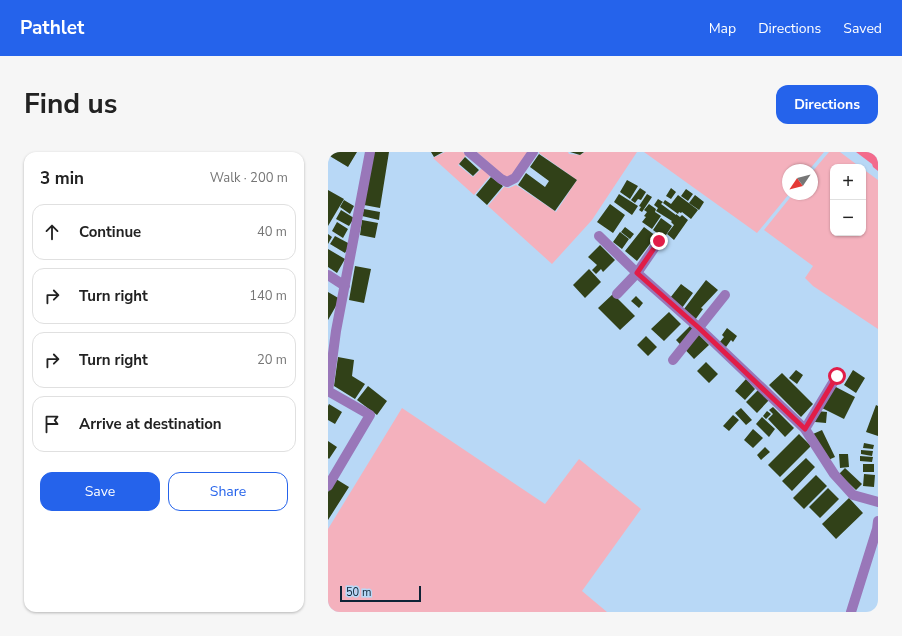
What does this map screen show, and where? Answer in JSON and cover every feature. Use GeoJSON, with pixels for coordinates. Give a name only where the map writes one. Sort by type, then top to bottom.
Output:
{"type":"FeatureCollection","features":[{"type":"Feature","properties":{"kind":"street"},"geometry":{"type":"LineString","coordinates":[[328,486],[370,415],[328,392],[332,329],[345,286],[370,152]]}},
{"type":"Feature","properties":{"kind":"street"},"geometry":{"type":"LineString","coordinates":[[469,152],[501,179],[507,182],[516,178],[533,152]]}},
{"type":"Feature","properties":{"kind":"street"},"geometry":{"type":"LineString","coordinates":[[599,236],[637,273],[699,328],[805,429],[834,474],[853,495],[878,502]]}},
{"type":"Feature","properties":{"kind":"street"},"geometry":{"type":"LineString","coordinates":[[617,294],[637,273],[659,241]]}},
{"type":"Feature","properties":{"kind":"street"},"geometry":{"type":"LineString","coordinates":[[328,275],[345,286]]}},
{"type":"Feature","properties":{"kind":"street"},"geometry":{"type":"LineString","coordinates":[[673,360],[725,295]]}},
{"type":"Feature","properties":{"kind":"street"},"geometry":{"type":"LineString","coordinates":[[805,429],[837,376]]}},
{"type":"Feature","properties":{"kind":"street"},"geometry":{"type":"LineString","coordinates":[[851,612],[878,527]]}},
{"type":"Feature","properties":{"kind":"shaded area"},"geometry":{"type":"Polygon","coordinates":[[[445,152],[463,152],[466,155],[458,165],[473,177],[482,168],[490,176],[474,195],[433,158],[445,152]]]}},
{"type":"Feature","properties":{"kind":"shaded area"},"geometry":{"type":"Polygon","coordinates":[[[477,152],[528,152],[512,176],[505,177],[477,152]]]}},
{"type":"Feature","properties":{"kind":"shaded area"},"geometry":{"type":"Polygon","coordinates":[[[539,152],[568,152],[569,154],[580,155],[585,152],[637,152],[592,220],[552,264],[488,206],[504,187],[509,188],[516,185],[556,212],[577,180],[539,152]]]}},
{"type":"Feature","properties":{"kind":"shaded area"},"geometry":{"type":"Polygon","coordinates":[[[644,152],[824,152],[814,164],[782,164],[782,200],[784,200],[757,233],[644,152]]]}},
{"type":"Feature","properties":{"kind":"shaded area"},"geometry":{"type":"Polygon","coordinates":[[[829,152],[840,152],[856,164],[830,164],[830,236],[866,236],[866,171],[878,180],[878,329],[813,286],[805,278],[813,266],[764,230],[788,200],[818,200],[818,165],[829,152]]]}},
{"type":"Feature","properties":{"kind":"shaded area"},"geometry":{"type":"Polygon","coordinates":[[[856,152],[878,152],[878,171],[872,164],[856,152]]]}},
{"type":"Feature","properties":{"kind":"shaded area"},"geometry":{"type":"Polygon","coordinates":[[[402,408],[545,504],[579,459],[641,509],[582,591],[607,612],[328,612],[328,529],[402,408]]]}},
{"type":"Feature","properties":{"kind":"building"},"geometry":{"type":"Polygon","coordinates":[[[328,152],[357,152],[348,167],[328,155],[328,152]]]}},
{"type":"Feature","properties":{"kind":"building"},"geometry":{"type":"Polygon","coordinates":[[[373,152],[389,152],[380,208],[364,205],[373,152]]]}},
{"type":"Feature","properties":{"kind":"building"},"geometry":{"type":"Polygon","coordinates":[[[431,152],[443,152],[434,157],[431,152]]]}},
{"type":"Feature","properties":{"kind":"building"},"geometry":{"type":"Polygon","coordinates":[[[570,152],[584,152],[580,155],[570,152]]]}},
{"type":"Feature","properties":{"kind":"building"},"geometry":{"type":"Polygon","coordinates":[[[539,154],[577,180],[555,211],[518,185],[526,173],[545,187],[549,181],[530,167],[539,154]]]}},
{"type":"Feature","properties":{"kind":"building"},"geometry":{"type":"Polygon","coordinates":[[[465,157],[479,170],[473,176],[459,164],[465,157]]]}},
{"type":"Feature","properties":{"kind":"building"},"geometry":{"type":"Polygon","coordinates":[[[491,177],[503,186],[487,205],[476,195],[491,177]]]}},
{"type":"Feature","properties":{"kind":"building"},"geometry":{"type":"Polygon","coordinates":[[[627,180],[638,186],[630,199],[620,192],[627,180]]]}},
{"type":"Feature","properties":{"kind":"building"},"geometry":{"type":"Polygon","coordinates":[[[640,188],[646,192],[641,200],[638,199],[635,203],[631,200],[640,188]]]}},
{"type":"Feature","properties":{"kind":"building"},"geometry":{"type":"Polygon","coordinates":[[[671,188],[676,192],[671,199],[666,196],[671,188]]]}},
{"type":"Feature","properties":{"kind":"building"},"geometry":{"type":"Polygon","coordinates":[[[686,189],[693,194],[688,201],[681,196],[686,189]]]}},
{"type":"Feature","properties":{"kind":"building"},"geometry":{"type":"Polygon","coordinates":[[[328,190],[344,199],[328,226],[328,190]]]}},
{"type":"Feature","properties":{"kind":"building"},"geometry":{"type":"Polygon","coordinates":[[[619,194],[638,206],[632,215],[614,202],[619,194]]]}},
{"type":"Feature","properties":{"kind":"building"},"geometry":{"type":"Polygon","coordinates":[[[647,194],[652,197],[642,212],[639,210],[641,207],[639,206],[647,194]]]}},
{"type":"Feature","properties":{"kind":"building"},"geometry":{"type":"Polygon","coordinates":[[[678,195],[698,210],[691,219],[682,212],[679,212],[678,214],[663,203],[665,200],[671,204],[678,195]]]}},
{"type":"Feature","properties":{"kind":"building"},"geometry":{"type":"Polygon","coordinates":[[[695,195],[704,202],[699,210],[689,203],[695,195]]]}},
{"type":"Feature","properties":{"kind":"building"},"geometry":{"type":"Polygon","coordinates":[[[658,199],[663,202],[661,204],[676,215],[680,217],[682,215],[688,220],[674,240],[667,234],[674,225],[671,222],[672,221],[656,211],[658,208],[654,205],[658,199]]]}},
{"type":"Feature","properties":{"kind":"building"},"geometry":{"type":"Polygon","coordinates":[[[344,200],[354,206],[350,214],[340,207],[344,200]]]}},
{"type":"Feature","properties":{"kind":"building"},"geometry":{"type":"Polygon","coordinates":[[[610,204],[625,215],[613,233],[597,222],[610,204]]]}},
{"type":"Feature","properties":{"kind":"building"},"geometry":{"type":"Polygon","coordinates":[[[649,204],[656,209],[655,212],[661,216],[652,229],[642,222],[646,217],[644,216],[647,212],[644,210],[649,204]]]}},
{"type":"Feature","properties":{"kind":"building"},"geometry":{"type":"Polygon","coordinates":[[[364,209],[380,212],[379,220],[362,216],[364,209]]]}},
{"type":"Feature","properties":{"kind":"building"},"geometry":{"type":"Polygon","coordinates":[[[341,210],[354,218],[349,226],[336,219],[341,210]]]}},
{"type":"Feature","properties":{"kind":"building"},"geometry":{"type":"Polygon","coordinates":[[[661,218],[672,226],[664,238],[653,230],[661,218]]]}},
{"type":"Feature","properties":{"kind":"building"},"geometry":{"type":"Polygon","coordinates":[[[362,220],[378,223],[375,238],[360,235],[362,220]]]}},
{"type":"Feature","properties":{"kind":"building"},"geometry":{"type":"Polygon","coordinates":[[[337,222],[348,229],[343,238],[332,231],[337,222]]]}},
{"type":"Feature","properties":{"kind":"building"},"geometry":{"type":"Polygon","coordinates":[[[625,227],[634,234],[630,239],[621,232],[625,227]]]}},
{"type":"Feature","properties":{"kind":"building"},"geometry":{"type":"Polygon","coordinates":[[[644,227],[656,236],[637,261],[625,251],[644,227]]]}},
{"type":"Feature","properties":{"kind":"building"},"geometry":{"type":"Polygon","coordinates":[[[620,232],[629,239],[622,249],[613,242],[620,232]]]}},
{"type":"Feature","properties":{"kind":"building"},"geometry":{"type":"Polygon","coordinates":[[[328,234],[332,237],[328,244],[328,234]]]}},
{"type":"Feature","properties":{"kind":"building"},"geometry":{"type":"Polygon","coordinates":[[[335,236],[350,244],[345,253],[330,244],[335,236]]]}},
{"type":"Feature","properties":{"kind":"building"},"geometry":{"type":"Polygon","coordinates":[[[600,245],[615,260],[603,272],[601,269],[596,274],[592,270],[597,265],[588,257],[600,245]]]}},
{"type":"Feature","properties":{"kind":"building"},"geometry":{"type":"Polygon","coordinates":[[[328,249],[345,259],[337,273],[328,267],[328,249]]]}},
{"type":"Feature","properties":{"kind":"building"},"geometry":{"type":"Polygon","coordinates":[[[355,266],[371,269],[364,303],[349,300],[355,266]]]}},
{"type":"Feature","properties":{"kind":"building"},"geometry":{"type":"Polygon","coordinates":[[[589,269],[601,282],[585,298],[573,285],[589,269]]]}},
{"type":"Feature","properties":{"kind":"building"},"geometry":{"type":"Polygon","coordinates":[[[706,280],[718,290],[701,308],[703,309],[695,320],[684,309],[706,280]]]}},
{"type":"Feature","properties":{"kind":"building"},"geometry":{"type":"Polygon","coordinates":[[[681,284],[693,293],[682,308],[670,298],[681,284]]]}},
{"type":"Feature","properties":{"kind":"building"},"geometry":{"type":"Polygon","coordinates":[[[328,292],[340,299],[328,320],[328,292]]]}},
{"type":"Feature","properties":{"kind":"building"},"geometry":{"type":"Polygon","coordinates":[[[613,294],[635,316],[620,330],[598,308],[613,294]]]}},
{"type":"Feature","properties":{"kind":"building"},"geometry":{"type":"Polygon","coordinates":[[[636,296],[643,303],[639,308],[631,301],[636,296]]]}},
{"type":"Feature","properties":{"kind":"building"},"geometry":{"type":"Polygon","coordinates":[[[669,312],[681,324],[664,341],[651,329],[669,312]]]}},
{"type":"Feature","properties":{"kind":"building"},"geometry":{"type":"Polygon","coordinates":[[[690,326],[709,345],[694,359],[676,340],[690,326]]]}},
{"type":"Feature","properties":{"kind":"building"},"geometry":{"type":"Polygon","coordinates":[[[727,328],[737,336],[733,342],[731,340],[726,347],[719,343],[724,337],[722,335],[727,328]]]}},
{"type":"Feature","properties":{"kind":"building"},"geometry":{"type":"Polygon","coordinates":[[[646,336],[657,347],[648,356],[637,345],[646,336]]]}},
{"type":"Feature","properties":{"kind":"building"},"geometry":{"type":"Polygon","coordinates":[[[338,357],[354,360],[352,376],[365,384],[355,399],[334,386],[338,357]]]}},
{"type":"Feature","properties":{"kind":"building"},"geometry":{"type":"Polygon","coordinates":[[[706,362],[718,374],[709,383],[697,371],[706,362]]]}},
{"type":"Feature","properties":{"kind":"building"},"geometry":{"type":"Polygon","coordinates":[[[796,370],[803,375],[797,384],[789,378],[796,370]]]}},
{"type":"Feature","properties":{"kind":"building"},"geometry":{"type":"Polygon","coordinates":[[[853,370],[865,378],[856,393],[844,385],[853,370]]]}},
{"type":"Feature","properties":{"kind":"building"},"geometry":{"type":"Polygon","coordinates":[[[782,373],[813,404],[801,417],[769,385],[782,373]]]}},
{"type":"Feature","properties":{"kind":"building"},"geometry":{"type":"Polygon","coordinates":[[[746,379],[755,389],[745,400],[735,391],[746,379]]]}},
{"type":"Feature","properties":{"kind":"building"},"geometry":{"type":"Polygon","coordinates":[[[368,386],[387,401],[377,415],[357,400],[368,386]]]}},
{"type":"Feature","properties":{"kind":"building"},"geometry":{"type":"Polygon","coordinates":[[[834,386],[855,397],[844,419],[822,408],[834,386]]]}},
{"type":"Feature","properties":{"kind":"building"},"geometry":{"type":"Polygon","coordinates":[[[758,390],[769,400],[757,413],[746,402],[758,390]]]}},
{"type":"Feature","properties":{"kind":"building"},"geometry":{"type":"Polygon","coordinates":[[[329,404],[342,412],[335,424],[328,420],[329,404]]]}},
{"type":"Feature","properties":{"kind":"building"},"geometry":{"type":"Polygon","coordinates":[[[876,405],[878,406],[878,436],[866,432],[876,405]]]}},
{"type":"Feature","properties":{"kind":"building"},"geometry":{"type":"Polygon","coordinates":[[[773,407],[794,428],[785,437],[768,419],[773,414],[769,410],[773,407]]]}},
{"type":"Feature","properties":{"kind":"building"},"geometry":{"type":"Polygon","coordinates":[[[741,408],[752,420],[746,425],[735,413],[741,408]]]}},
{"type":"Feature","properties":{"kind":"building"},"geometry":{"type":"Polygon","coordinates":[[[767,411],[771,414],[766,419],[763,416],[767,411]]]}},
{"type":"Feature","properties":{"kind":"building"},"geometry":{"type":"Polygon","coordinates":[[[817,411],[827,412],[826,423],[815,422],[817,411]]]}},
{"type":"Feature","properties":{"kind":"building"},"geometry":{"type":"Polygon","coordinates":[[[733,415],[739,420],[729,431],[723,426],[733,415]]]}},
{"type":"Feature","properties":{"kind":"building"},"geometry":{"type":"Polygon","coordinates":[[[762,417],[775,429],[769,437],[756,424],[762,417]]]}},
{"type":"Feature","properties":{"kind":"building"},"geometry":{"type":"Polygon","coordinates":[[[753,429],[763,438],[753,448],[744,440],[753,429]]]}},
{"type":"Feature","properties":{"kind":"building"},"geometry":{"type":"Polygon","coordinates":[[[822,430],[835,457],[826,461],[813,434],[822,430]]]}},
{"type":"Feature","properties":{"kind":"building"},"geometry":{"type":"Polygon","coordinates":[[[799,434],[811,446],[780,477],[768,465],[799,434]]]}},
{"type":"Feature","properties":{"kind":"building"},"geometry":{"type":"Polygon","coordinates":[[[328,441],[337,447],[329,459],[328,458],[328,441]]]}},
{"type":"Feature","properties":{"kind":"building"},"geometry":{"type":"Polygon","coordinates":[[[864,443],[874,445],[873,449],[863,448],[864,443]]]}},
{"type":"Feature","properties":{"kind":"building"},"geometry":{"type":"Polygon","coordinates":[[[765,447],[770,452],[761,460],[757,455],[765,447]]]}},
{"type":"Feature","properties":{"kind":"building"},"geometry":{"type":"Polygon","coordinates":[[[861,450],[873,451],[872,456],[861,454],[861,450]]]}},
{"type":"Feature","properties":{"kind":"building"},"geometry":{"type":"Polygon","coordinates":[[[839,454],[848,454],[849,467],[840,468],[839,454]]]}},
{"type":"Feature","properties":{"kind":"building"},"geometry":{"type":"Polygon","coordinates":[[[860,456],[873,457],[872,462],[860,461],[860,456]]]}},
{"type":"Feature","properties":{"kind":"building"},"geometry":{"type":"Polygon","coordinates":[[[806,458],[815,467],[792,491],[782,481],[806,458]]]}},
{"type":"Feature","properties":{"kind":"building"},"geometry":{"type":"Polygon","coordinates":[[[863,464],[874,464],[874,472],[863,472],[863,464]]]}},
{"type":"Feature","properties":{"kind":"building"},"geometry":{"type":"Polygon","coordinates":[[[845,468],[862,484],[856,490],[839,474],[845,468]]]}},
{"type":"Feature","properties":{"kind":"building"},"geometry":{"type":"Polygon","coordinates":[[[864,474],[875,475],[874,487],[863,486],[864,474]]]}},
{"type":"Feature","properties":{"kind":"building"},"geometry":{"type":"Polygon","coordinates":[[[816,475],[827,486],[804,509],[793,498],[816,475]]]}},
{"type":"Feature","properties":{"kind":"building"},"geometry":{"type":"Polygon","coordinates":[[[336,479],[349,487],[328,520],[328,492],[336,479]]]}},
{"type":"Feature","properties":{"kind":"building"},"geometry":{"type":"Polygon","coordinates":[[[828,488],[839,499],[820,518],[809,507],[828,488]]]}},
{"type":"Feature","properties":{"kind":"building"},"geometry":{"type":"Polygon","coordinates":[[[849,498],[863,513],[836,539],[822,524],[849,498]]]}},
{"type":"Feature","properties":{"kind":"route"},"geometry":{"type":"LineString","coordinates":[[659,241],[637,273],[699,328],[805,429],[837,376]]}}]}
